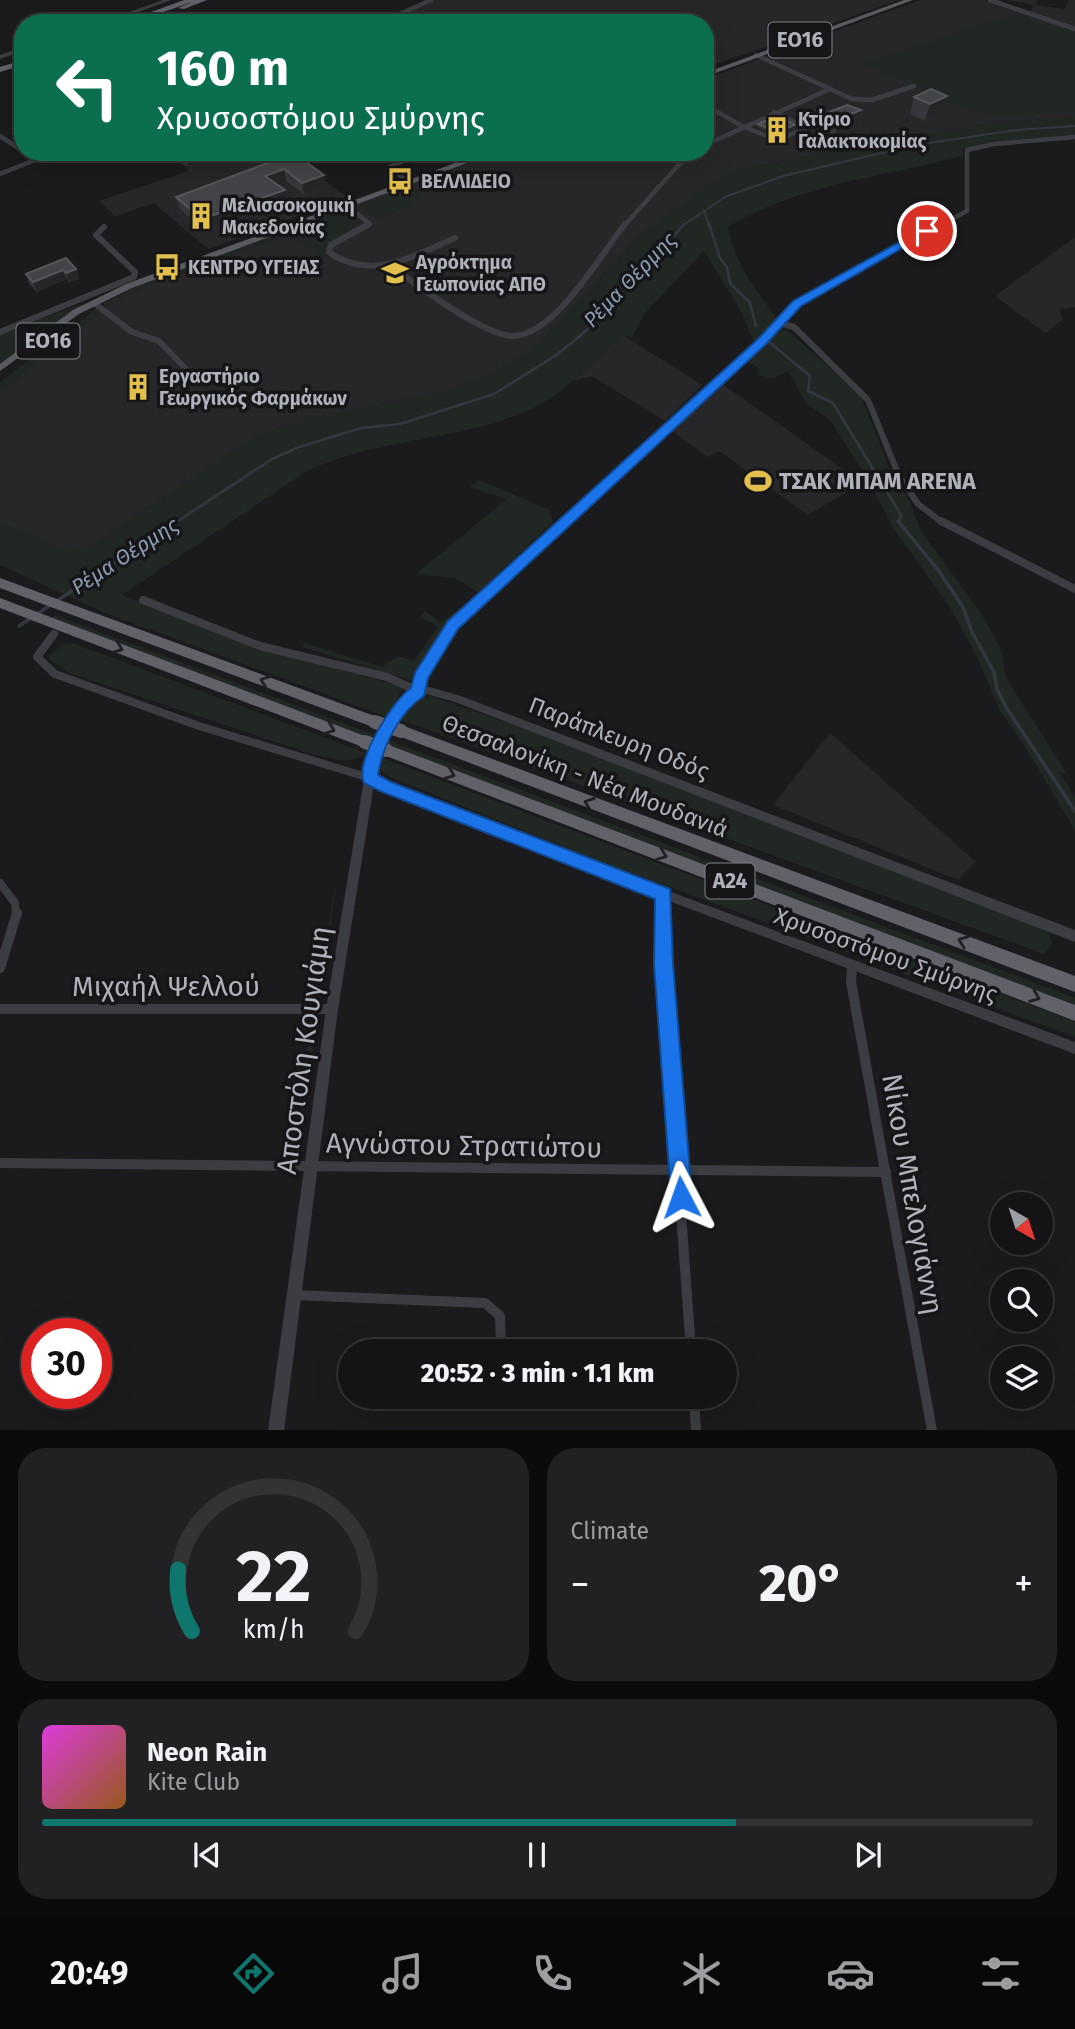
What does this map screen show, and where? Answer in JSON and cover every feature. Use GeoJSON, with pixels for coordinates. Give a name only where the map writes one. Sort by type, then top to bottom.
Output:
{"type":"FeatureCollection","features":[{"type":"Feature","properties":{"kind":"highway"},"geometry":{"type":"LineString","coordinates":[[150,14],[191,0]]}},
{"type":"Feature","properties":{"kind":"highway"},"geometry":{"type":"LineString","coordinates":[[164,14],[204,0]]}},
{"type":"Feature","properties":{"kind":"highway","name":"Θεσσαλονίκη - Νέα Μουδανιά"},"geometry":{"type":"LineString","coordinates":[[0,583],[1075,984]]}},
{"type":"Feature","properties":{"kind":"highway","name":"Θεσσαλονίκη - Νέα Μουδανιά"},"geometry":{"type":"LineString","coordinates":[[0,603],[54,629],[365,742],[1075,1013]]}},
{"type":"Feature","properties":{"kind":"main road","name":"ΕΟ16"},"geometry":{"type":"LineString","coordinates":[[714,71],[910,0]]}},
{"type":"Feature","properties":{"kind":"main road","name":"ΕΟ16"},"geometry":{"type":"LineString","coordinates":[[0,368],[63,321],[148,278],[468,161]]}},
{"type":"Feature","properties":{"kind":"main road","name":"ΕΟ16"},"geometry":{"type":"LineString","coordinates":[[0,376],[94,303]]}},
{"type":"Feature","properties":{"kind":"street"},"geometry":{"type":"LineString","coordinates":[[128,14],[168,0]]}},
{"type":"Feature","properties":{"kind":"street"},"geometry":{"type":"LineString","coordinates":[[400,14],[432,0]]}},
{"type":"Feature","properties":{"kind":"street"},"geometry":{"type":"LineString","coordinates":[[990,0],[1075,29]]}},
{"type":"Feature","properties":{"kind":"street"},"geometry":{"type":"LineString","coordinates":[[756,55],[830,89],[862,100],[914,86]]}},
{"type":"Feature","properties":{"kind":"street"},"geometry":{"type":"LineString","coordinates":[[714,140],[742,125],[830,89]]}},
{"type":"Feature","properties":{"kind":"street"},"geometry":{"type":"LineString","coordinates":[[714,109],[777,140],[806,128],[774,112]]}},
{"type":"Feature","properties":{"kind":"street"},"geometry":{"type":"LineString","coordinates":[[418,691],[421,677],[453,625],[780,323],[797,303],[967,211],[967,150],[994,144],[1075,137]]}},
{"type":"Feature","properties":{"kind":"street"},"geometry":{"type":"LineString","coordinates":[[0,174],[32,161]]}},
{"type":"Feature","properties":{"kind":"street"},"geometry":{"type":"LineString","coordinates":[[403,161],[389,167],[409,182]]}},
{"type":"Feature","properties":{"kind":"street"},"geometry":{"type":"LineString","coordinates":[[389,265],[427,292],[498,333],[516,336],[526,333],[561,305],[593,271],[621,229],[682,161]]}},
{"type":"Feature","properties":{"kind":"street"},"geometry":{"type":"LineString","coordinates":[[346,205],[370,224],[331,245],[330,252],[345,264],[389,265],[455,237]]}},
{"type":"Feature","properties":{"kind":"street"},"geometry":{"type":"LineString","coordinates":[[0,332],[134,277],[135,272],[96,235],[104,227]]}},
{"type":"Feature","properties":{"kind":"street"},"geometry":{"type":"LineString","coordinates":[[94,303],[132,332],[159,341],[186,368]]}},
{"type":"Feature","properties":{"kind":"street"},"geometry":{"type":"LineString","coordinates":[[780,323],[794,327],[862,392],[899,476],[918,504],[970,538],[1075,589]]}},
{"type":"Feature","properties":{"kind":"street","name":"Παράπλευρη Οδός"},"geometry":{"type":"LineString","coordinates":[[143,600],[260,646],[387,677],[418,691],[435,692],[457,699],[1075,936]]}},
{"type":"Feature","properties":{"kind":"street"},"geometry":{"type":"LineString","coordinates":[[54,629],[37,657],[55,674],[199,726],[370,778]]}},
{"type":"Feature","properties":{"kind":"street","name":"Αποστόλη Κουγιάμη"},"geometry":{"type":"LineString","coordinates":[[276,1430],[332,1009],[370,778],[383,735],[408,698],[418,691]]}},
{"type":"Feature","properties":{"kind":"street","name":"Χρυσοστόμου Σμύρνης"},"geometry":{"type":"LineString","coordinates":[[370,778],[664,894],[1075,1048]]}},
{"type":"Feature","properties":{"kind":"street"},"geometry":{"type":"LineString","coordinates":[[366,801],[386,786]]}},
{"type":"Feature","properties":{"kind":"street"},"geometry":{"type":"LineString","coordinates":[[0,883],[15,903],[17,912],[0,968]]}},
{"type":"Feature","properties":{"kind":"street"},"geometry":{"type":"LineString","coordinates":[[664,894],[663,964],[690,1339]]}},
{"type":"Feature","properties":{"kind":"street","name":"Νίκου Μπελογιάννη"},"geometry":{"type":"LineString","coordinates":[[852,966],[851,982],[932,1430]]}},
{"type":"Feature","properties":{"kind":"street","name":"Μιχαήλ Ψελλού"},"geometry":{"type":"LineString","coordinates":[[0,1009],[332,1009]]}},
{"type":"Feature","properties":{"kind":"street","name":"Αγνώστου Στρατιώτου"},"geometry":{"type":"LineString","coordinates":[[0,1163],[886,1172]]}},
{"type":"Feature","properties":{"kind":"street"},"geometry":{"type":"LineString","coordinates":[[294,1295],[485,1303],[500,1316],[501,1339]]}},
{"type":"Feature","properties":{"kind":"street"},"geometry":{"type":"LineString","coordinates":[[695,1409],[696,1430]]}},
{"type":"Feature","properties":{"kind":"shaded area"},"geometry":{"type":"Polygon","coordinates":[[[435,0],[899,0],[714,65],[714,14],[404,14],[435,0]]]}},
{"type":"Feature","properties":{"kind":"shaded area","name":"Αγρόκτημα Γεωπονίας ΑΠΘ"},"geometry":{"type":"Polygon","coordinates":[[[920,0],[985,0],[1075,30],[1075,117],[993,123],[739,169],[644,232],[530,352],[493,373],[445,392],[316,417],[258,435],[87,548],[68,551],[0,523],[0,393],[106,307],[144,287],[287,234],[345,208],[475,161],[714,161],[714,76],[920,0]]]}},
{"type":"Feature","properties":{"kind":"shaded area"},"geometry":{"type":"Polygon","coordinates":[[[1007,0],[1037,0],[1035,5],[1065,9],[1069,0],[1075,0],[1075,28],[1029,13],[1034,5],[1007,0]]]}},
{"type":"Feature","properties":{"kind":"shaded area"},"geometry":{"type":"Polygon","coordinates":[[[1018,13],[1075,32],[1075,112],[1007,116],[971,111],[863,64],[1018,13]]]}},
{"type":"Feature","properties":{"kind":"shaded area"},"geometry":{"type":"Polygon","coordinates":[[[1075,117],[1075,136],[986,143],[963,150],[963,156],[812,191],[755,212],[728,227],[741,264],[777,319],[754,342],[741,311],[704,251],[645,313],[632,337],[623,335],[548,400],[509,418],[363,451],[307,471],[122,595],[255,646],[396,685],[402,689],[387,717],[103,612],[0,565],[0,523],[68,551],[87,548],[258,435],[316,417],[445,392],[493,373],[530,352],[644,232],[699,191],[739,169],[993,123],[1075,117]]]}},
{"type":"Feature","properties":{"kind":"shaded area"},"geometry":{"type":"Polygon","coordinates":[[[178,161],[297,161],[349,198],[208,249],[154,203],[115,216],[99,201],[189,171],[178,161]]]}},
{"type":"Feature","properties":{"kind":"shaded area"},"geometry":{"type":"Polygon","coordinates":[[[411,185],[421,192],[418,197],[394,213],[374,218],[360,211],[358,207],[361,205],[411,185]]]}},
{"type":"Feature","properties":{"kind":"shaded area"},"geometry":{"type":"Polygon","coordinates":[[[348,210],[362,222],[327,244],[325,254],[333,263],[287,234],[144,287],[106,307],[102,304],[141,284],[336,211],[348,210]]]}},
{"type":"Feature","properties":{"kind":"shaded area"},"geometry":{"type":"Polygon","coordinates":[[[1075,237],[1075,307],[1059,309],[1063,319],[1045,333],[995,296],[1075,237]]]}},
{"type":"Feature","properties":{"kind":"shaded area"},"geometry":{"type":"Polygon","coordinates":[[[85,303],[0,365],[0,334],[85,303]]]}},
{"type":"Feature","properties":{"kind":"shaded area"},"geometry":{"type":"Polygon","coordinates":[[[96,309],[101,312],[0,393],[0,382],[96,309]]]}},
{"type":"Feature","properties":{"kind":"shaded area"},"geometry":{"type":"Polygon","coordinates":[[[786,329],[861,396],[891,473],[909,500],[921,531],[982,615],[1002,651],[1006,678],[1067,774],[1059,772],[1075,797],[1075,830],[1023,743],[1000,711],[978,659],[949,606],[894,529],[869,481],[830,420],[807,404],[788,371],[772,379],[757,375],[760,369],[746,360],[771,332],[786,329]]]}},
{"type":"Feature","properties":{"kind":"shaded area"},"geometry":{"type":"Polygon","coordinates":[[[623,335],[702,385],[665,421],[592,376],[573,381],[623,335]]]}},
{"type":"Feature","properties":{"kind":"shaded area"},"geometry":{"type":"Polygon","coordinates":[[[721,383],[862,483],[808,515],[719,451],[707,457],[670,429],[721,383]]]}},
{"type":"Feature","properties":{"kind":"shaded area"},"geometry":{"type":"Polygon","coordinates":[[[479,480],[550,510],[553,522],[478,592],[455,578],[416,574],[507,499],[469,487],[479,480]]]}},
{"type":"Feature","properties":{"kind":"shaded area"},"geometry":{"type":"Polygon","coordinates":[[[467,603],[470,605],[448,624],[413,681],[302,647],[304,643],[382,667],[398,656],[414,661],[438,627],[420,617],[425,611],[441,623],[467,603]]]}},
{"type":"Feature","properties":{"kind":"shaded area"},"geometry":{"type":"Polygon","coordinates":[[[55,615],[1075,998],[1075,1006],[52,618],[55,615]]]}},
{"type":"Feature","properties":{"kind":"shaded area"},"geometry":{"type":"Polygon","coordinates":[[[65,643],[75,644],[366,753],[348,760],[315,755],[69,673],[50,660],[49,655],[65,643]]]}},
{"type":"Feature","properties":{"kind":"shaded area"},"geometry":{"type":"Polygon","coordinates":[[[430,696],[534,732],[1047,929],[1052,943],[1044,954],[399,719],[413,700],[430,696]]]}},
{"type":"Feature","properties":{"kind":"shaded area"},"geometry":{"type":"Polygon","coordinates":[[[830,733],[976,862],[958,880],[773,805],[830,733]]]}},
{"type":"Feature","properties":{"kind":"shaded area"},"geometry":{"type":"Polygon","coordinates":[[[377,756],[1075,1022],[1075,1037],[600,861],[390,777],[378,768],[377,756]]]}},
{"type":"Feature","properties":{"kind":"shaded area"},"geometry":{"type":"Polygon","coordinates":[[[338,872],[298,1155],[294,1156],[309,1034],[338,872]]]}},
{"type":"Feature","properties":{"kind":"building"},"geometry":{"type":"Polygon","coordinates":[[[931,89],[947,96],[930,104],[914,97],[931,89]]]}},
{"type":"Feature","properties":{"kind":"building"},"geometry":{"type":"Polygon","coordinates":[[[847,105],[861,110],[838,119],[826,113],[847,105]]]}},
{"type":"Feature","properties":{"kind":"building"},"geometry":{"type":"Polygon","coordinates":[[[777,116],[795,125],[777,132],[758,124],[777,116]]]}},
{"type":"Feature","properties":{"kind":"building"},"geometry":{"type":"Polygon","coordinates":[[[273,161],[305,161],[324,175],[302,183],[284,169],[265,176],[285,190],[202,219],[176,197],[273,161]]]}},
{"type":"Feature","properties":{"kind":"building"},"geometry":{"type":"Polygon","coordinates":[[[66,258],[76,269],[66,273],[63,270],[33,282],[26,274],[66,258]]]}},
{"type":"Feature","properties":{"kind":"waterway","name":"Ρέμα Θέρμης"},"geometry":{"type":"LineString","coordinates":[[704,211],[725,197],[783,176],[916,145],[1016,130],[1075,126]]}},
{"type":"Feature","properties":{"kind":"waterway","name":"Ρέμα Θέρμης"},"geometry":{"type":"LineString","coordinates":[[683,226],[704,211]]}},
{"type":"Feature","properties":{"kind":"waterway"},"geometry":{"type":"LineString","coordinates":[[704,211],[709,226]]}},
{"type":"Feature","properties":{"kind":"waterway"},"geometry":{"type":"LineString","coordinates":[[709,224],[720,258],[727,267],[730,283],[750,303],[756,326]]}},
{"type":"Feature","properties":{"kind":"waterway","name":"Ρέμα Θέρμης"},"geometry":{"type":"LineString","coordinates":[[175,523],[272,459],[299,447],[361,428],[400,424],[494,394],[555,356],[580,336],[602,315],[630,274],[657,256],[683,226]]}},
{"type":"Feature","properties":{"kind":"waterway"},"geometry":{"type":"LineString","coordinates":[[768,341],[810,376],[808,391],[833,403],[901,515],[899,522]]}},
{"type":"Feature","properties":{"kind":"waterway","name":"Ρέμα Θέρμης"},"geometry":{"type":"LineString","coordinates":[[19,626],[177,521]]}},
{"type":"Feature","properties":{"kind":"waterway"},"geometry":{"type":"LineString","coordinates":[[899,522],[939,571],[963,607],[972,632],[994,672],[997,689],[1006,707],[1075,811]]}},
{"type":"Feature","properties":{"kind":"place","name":"Κτίριο Γαλακτοκομίας"},"geometry":{"type":"Point","coordinates":[777,130]}},
{"type":"Feature","properties":{"kind":"place","name":"ΒΕΛΛΙΔΕΙΟ"},"geometry":{"type":"Point","coordinates":[400,181]}},
{"type":"Feature","properties":{"kind":"place","name":"Μελισσοκομική Μακεδονίας"},"geometry":{"type":"Point","coordinates":[201,216]}},
{"type":"Feature","properties":{"kind":"place","name":"ΚΕΝΤΡΟ ΥΓΕΙΑΣ"},"geometry":{"type":"Point","coordinates":[167,267]}},
{"type":"Feature","properties":{"kind":"place","name":"Αγρόκτημα Γεωπονίας ΑΠΘ"},"geometry":{"type":"Point","coordinates":[395,273]}},
{"type":"Feature","properties":{"kind":"place","name":"Εργαστήριο Γεωργικός Φαρμάκων"},"geometry":{"type":"Point","coordinates":[138,387]}},
{"type":"Feature","properties":{"kind":"place","name":"ΤΣΑΚ ΜΠΑΜ ARENA"},"geometry":{"type":"Point","coordinates":[758,481]}},
{"type":"Feature","properties":{"kind":"route"},"geometry":{"type":"LineString","coordinates":[[681,1197],[663,964],[664,894],[519,840],[386,786],[370,778],[371,768],[383,735],[408,698],[418,691],[421,677],[453,625],[531,557],[762,342],[797,303],[927,231]]}}]}
